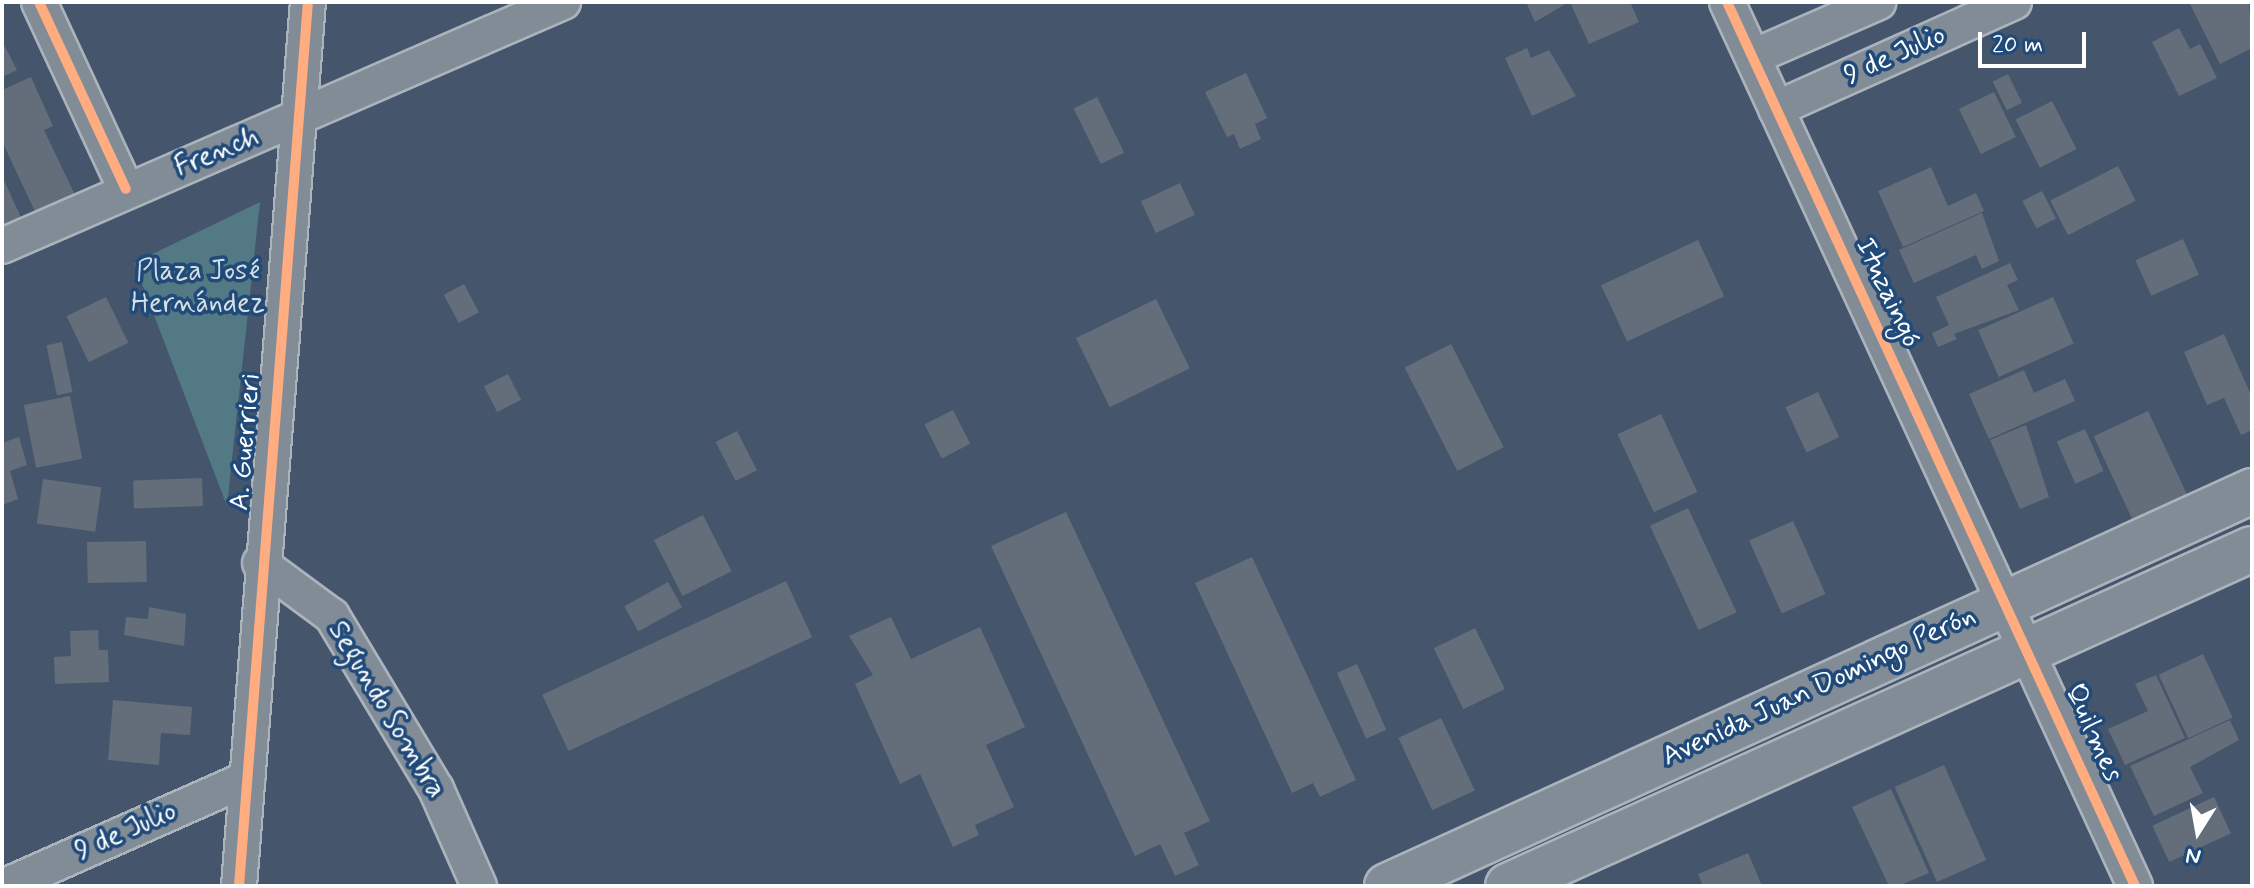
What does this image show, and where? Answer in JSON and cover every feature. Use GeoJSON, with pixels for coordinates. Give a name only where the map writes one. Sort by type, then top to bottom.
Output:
{"type":"FeatureCollection","features":[{"type":"Feature","properties":{"kind":"main road","name":"Avenida Juan Domingo Perón"},"geometry":{"type":"LineString","coordinates":[[1387,886],[2252,491]]}},
{"type":"Feature","properties":{"kind":"main road","name":"Avenida Juan Domingo Perón"},"geometry":{"type":"LineString","coordinates":[[1508,886],[2029,647],[2252,549]]}},
{"type":"Feature","properties":{"kind":"street"},"geometry":{"type":"LineString","coordinates":[[39,2],[126,189]]}},
{"type":"Feature","properties":{"kind":"street","name":"A. Guerrieri"},"geometry":{"type":"LineString","coordinates":[[239,886],[260,563],[308,2]]}},
{"type":"Feature","properties":{"kind":"street","name":"French"},"geometry":{"type":"LineString","coordinates":[[2,246],[126,189],[298,122],[563,2]]}},
{"type":"Feature","properties":{"kind":"street","name":"Ituzaingó"},"geometry":{"type":"LineString","coordinates":[[1727,2],[2003,603]]}},
{"type":"Feature","properties":{"kind":"street","name":"9 de Julio"},"geometry":{"type":"LineString","coordinates":[[1753,57],[1879,2]]}},
{"type":"Feature","properties":{"kind":"street","name":"9 de Julio"},"geometry":{"type":"LineString","coordinates":[[1776,109],[2014,2]]}},
{"type":"Feature","properties":{"kind":"street","name":"Segundo Sombra"},"geometry":{"type":"LineString","coordinates":[[260,563],[332,616],[436,789],[479,886]]}},
{"type":"Feature","properties":{"kind":"street","name":"Quilmes"},"geometry":{"type":"LineString","coordinates":[[2003,603],[2029,647],[2135,886]]}},
{"type":"Feature","properties":{"kind":"street","name":"9 de Julio"},"geometry":{"type":"LineString","coordinates":[[5,886],[247,779]]}},
{"type":"Feature","properties":{"kind":"green space","name":"Plaza José Hernández"},"geometry":{"type":"Polygon","coordinates":[[[260,202],[232,459],[227,506],[134,263],[260,202]]]}},
{"type":"Feature","properties":{"kind":"building"},"geometry":{"type":"Polygon","coordinates":[[[1526,2],[1569,2],[1535,22],[1526,2]]]}},
{"type":"Feature","properties":{"kind":"building"},"geometry":{"type":"Polygon","coordinates":[[[1570,2],[1630,2],[1639,22],[1589,44],[1570,2]]]}},
{"type":"Feature","properties":{"kind":"building"},"geometry":{"type":"Polygon","coordinates":[[[2189,2],[2249,2],[2252,48],[2220,64],[2189,2]]]}},
{"type":"Feature","properties":{"kind":"building"},"geometry":{"type":"Polygon","coordinates":[[[2179,28],[2190,49],[2200,44],[2217,78],[2179,96],[2152,42],[2179,28]]]}},
{"type":"Feature","properties":{"kind":"building"},"geometry":{"type":"Polygon","coordinates":[[[2,41],[17,70],[2,77],[2,41]]]}},
{"type":"Feature","properties":{"kind":"building"},"geometry":{"type":"Polygon","coordinates":[[[1527,48],[1531,58],[1549,50],[1576,96],[1532,116],[1505,58],[1527,48]]]}},
{"type":"Feature","properties":{"kind":"building"},"geometry":{"type":"Polygon","coordinates":[[[1246,73],[1267,118],[1255,124],[1261,139],[1240,149],[1234,134],[1227,137],[1205,92],[1246,73]]]}},
{"type":"Feature","properties":{"kind":"building"},"geometry":{"type":"Polygon","coordinates":[[[2008,74],[2022,103],[2007,110],[1993,81],[2008,74]]]}},
{"type":"Feature","properties":{"kind":"building"},"geometry":{"type":"Polygon","coordinates":[[[31,77],[53,126],[44,130],[76,197],[37,216],[2,141],[2,90],[31,77]]]}},
{"type":"Feature","properties":{"kind":"building"},"geometry":{"type":"Polygon","coordinates":[[[1994,92],[2016,137],[1981,154],[1959,109],[1994,92]]]}},
{"type":"Feature","properties":{"kind":"building"},"geometry":{"type":"Polygon","coordinates":[[[1097,97],[1124,153],[1101,164],[1074,108],[1097,97]]]}},
{"type":"Feature","properties":{"kind":"building"},"geometry":{"type":"Polygon","coordinates":[[[2052,101],[2077,149],[2040,168],[2015,120],[2052,101]]]}},
{"type":"Feature","properties":{"kind":"building"},"geometry":{"type":"Polygon","coordinates":[[[2118,166],[2136,201],[2068,235],[2050,201],[2118,166]]]}},
{"type":"Feature","properties":{"kind":"building"},"geometry":{"type":"Polygon","coordinates":[[[1931,167],[1948,206],[1976,193],[1984,211],[1903,247],[1878,191],[1931,167]]]}},
{"type":"Feature","properties":{"kind":"building"},"geometry":{"type":"Polygon","coordinates":[[[2,176],[24,224],[2,235],[2,176]]]}},
{"type":"Feature","properties":{"kind":"building"},"geometry":{"type":"Polygon","coordinates":[[[1180,183],[1195,215],[1156,233],[1141,201],[1180,183]]]}},
{"type":"Feature","properties":{"kind":"building"},"geometry":{"type":"Polygon","coordinates":[[[2042,191],[2056,219],[2036,229],[2022,201],[2042,191]]]}},
{"type":"Feature","properties":{"kind":"building"},"geometry":{"type":"Polygon","coordinates":[[[1982,213],[1999,261],[1982,269],[1976,255],[1914,283],[1899,250],[1982,213]]]}},
{"type":"Feature","properties":{"kind":"building"},"geometry":{"type":"Polygon","coordinates":[[[2183,239],[2199,275],[2151,296],[2135,260],[2183,239]]]}},
{"type":"Feature","properties":{"kind":"building"},"geometry":{"type":"Polygon","coordinates":[[[1698,240],[1724,296],[1627,341],[1601,285],[1698,240]]]}},
{"type":"Feature","properties":{"kind":"building"},"geometry":{"type":"Polygon","coordinates":[[[2010,263],[2018,280],[2007,285],[2019,310],[1954,334],[1957,339],[1938,347],[1932,333],[1949,325],[1936,297],[2010,263]]]}},
{"type":"Feature","properties":{"kind":"building"},"geometry":{"type":"Polygon","coordinates":[[[464,284],[479,312],[459,323],[444,295],[464,284]]]}},
{"type":"Feature","properties":{"kind":"building"},"geometry":{"type":"Polygon","coordinates":[[[106,297],[128,343],[89,362],[66,316],[106,297]]]}},
{"type":"Feature","properties":{"kind":"building"},"geometry":{"type":"Polygon","coordinates":[[[2053,297],[2074,344],[1999,377],[1978,330],[2053,297]]]}},
{"type":"Feature","properties":{"kind":"building"},"geometry":{"type":"Polygon","coordinates":[[[1156,299],[1190,368],[1110,407],[1076,338],[1156,299]]]}},
{"type":"Feature","properties":{"kind":"building"},"geometry":{"type":"Polygon","coordinates":[[[2224,334],[2252,397],[2252,430],[2241,435],[2224,398],[2207,405],[2184,352],[2224,334]]]}},
{"type":"Feature","properties":{"kind":"building"},"geometry":{"type":"Polygon","coordinates":[[[62,342],[73,392],[57,395],[46,345],[62,342]]]}},
{"type":"Feature","properties":{"kind":"building"},"geometry":{"type":"Polygon","coordinates":[[[1451,344],[1504,447],[1457,471],[1405,368],[1451,344]]]}},
{"type":"Feature","properties":{"kind":"building"},"geometry":{"type":"Polygon","coordinates":[[[2024,370],[2034,393],[2065,379],[2075,401],[1989,439],[1969,394],[2024,370]]]}},
{"type":"Feature","properties":{"kind":"building"},"geometry":{"type":"Polygon","coordinates":[[[508,374],[521,400],[497,412],[484,386],[508,374]]]}},
{"type":"Feature","properties":{"kind":"building"},"geometry":{"type":"Polygon","coordinates":[[[1818,392],[1839,437],[1807,453],[1785,407],[1818,392]]]}},
{"type":"Feature","properties":{"kind":"building"},"geometry":{"type":"Polygon","coordinates":[[[70,396],[82,459],[36,468],[24,405],[70,396]]]}},
{"type":"Feature","properties":{"kind":"building"},"geometry":{"type":"Polygon","coordinates":[[[953,410],[970,444],[942,458],[924,425],[953,410]]]}},
{"type":"Feature","properties":{"kind":"building"},"geometry":{"type":"Polygon","coordinates":[[[2148,411],[2188,497],[2134,522],[2094,436],[2148,411]]]}},
{"type":"Feature","properties":{"kind":"building"},"geometry":{"type":"Polygon","coordinates":[[[1661,414],[1697,492],[1654,512],[1617,434],[1661,414]]]}},
{"type":"Feature","properties":{"kind":"building"},"geometry":{"type":"Polygon","coordinates":[[[2026,425],[2049,497],[2020,509],[1990,440],[2026,425]]]}},
{"type":"Feature","properties":{"kind":"building"},"geometry":{"type":"Polygon","coordinates":[[[2085,429],[2104,471],[2075,484],[2057,442],[2085,429]]]}},
{"type":"Feature","properties":{"kind":"building"},"geometry":{"type":"Polygon","coordinates":[[[737,431],[757,470],[736,481],[716,442],[737,431]]]}},
{"type":"Feature","properties":{"kind":"building"},"geometry":{"type":"Polygon","coordinates":[[[19,437],[27,465],[10,471],[18,499],[2,505],[2,443],[19,437]]]}},
{"type":"Feature","properties":{"kind":"building"},"geometry":{"type":"Polygon","coordinates":[[[202,478],[203,506],[134,508],[133,480],[202,478]]]}},
{"type":"Feature","properties":{"kind":"building"},"geometry":{"type":"Polygon","coordinates":[[[43,479],[101,487],[95,532],[37,524],[43,479]]]}},
{"type":"Feature","properties":{"kind":"building"},"geometry":{"type":"Polygon","coordinates":[[[1688,508],[1737,612],[1699,630],[1650,526],[1688,508]]]}},
{"type":"Feature","properties":{"kind":"building"},"geometry":{"type":"Polygon","coordinates":[[[1066,512],[1210,821],[1184,833],[1199,865],[1175,876],[1160,844],[1135,856],[991,546],[1066,512]]]}},
{"type":"Feature","properties":{"kind":"building"},"geometry":{"type":"Polygon","coordinates":[[[703,515],[732,571],[683,596],[654,540],[703,515]]]}},
{"type":"Feature","properties":{"kind":"building"},"geometry":{"type":"Polygon","coordinates":[[[1793,521],[1826,594],[1782,614],[1749,541],[1793,521]]]}},
{"type":"Feature","properties":{"kind":"building"},"geometry":{"type":"Polygon","coordinates":[[[146,541],[147,582],[88,583],[87,542],[146,541]]]}},
{"type":"Feature","properties":{"kind":"building"},"geometry":{"type":"Polygon","coordinates":[[[1252,557],[1356,780],[1320,797],[1313,783],[1292,793],[1195,583],[1252,557]]]}},
{"type":"Feature","properties":{"kind":"building"},"geometry":{"type":"Polygon","coordinates":[[[786,581],[812,637],[568,751],[542,695],[786,581]]]}},
{"type":"Feature","properties":{"kind":"building"},"geometry":{"type":"Polygon","coordinates":[[[668,582],[682,607],[638,632],[624,606],[668,582]]]}},
{"type":"Feature","properties":{"kind":"building"},"geometry":{"type":"Polygon","coordinates":[[[149,607],[186,614],[184,646],[124,635],[126,617],[148,619],[149,607]]]}},
{"type":"Feature","properties":{"kind":"building"},"geometry":{"type":"Polygon","coordinates":[[[891,617],[911,659],[980,627],[1025,727],[986,745],[1014,807],[975,825],[979,835],[953,847],[920,774],[900,784],[855,684],[873,675],[849,636],[891,617]]]}},
{"type":"Feature","properties":{"kind":"building"},"geometry":{"type":"Polygon","coordinates":[[[1475,628],[1505,689],[1463,709],[1434,648],[1475,628]]]}},
{"type":"Feature","properties":{"kind":"building"},"geometry":{"type":"Polygon","coordinates":[[[98,630],[99,650],[108,650],[109,682],[55,684],[54,657],[71,656],[70,631],[98,630]]]}},
{"type":"Feature","properties":{"kind":"building"},"geometry":{"type":"Polygon","coordinates":[[[2203,654],[2233,717],[2188,738],[2159,675],[2203,654]]]}},
{"type":"Feature","properties":{"kind":"building"},"geometry":{"type":"Polygon","coordinates":[[[1357,664],[1386,730],[1366,739],[1337,673],[1357,664]]]}},
{"type":"Feature","properties":{"kind":"building"},"geometry":{"type":"Polygon","coordinates":[[[2156,675],[2185,738],[2125,765],[2108,729],[2148,711],[2135,684],[2156,675]]]}},
{"type":"Feature","properties":{"kind":"building"},"geometry":{"type":"Polygon","coordinates":[[[113,700],[192,707],[190,735],[161,733],[159,765],[108,760],[113,700]]]}},
{"type":"Feature","properties":{"kind":"building"},"geometry":{"type":"Polygon","coordinates":[[[1441,718],[1475,791],[1432,810],[1398,738],[1441,718]]]}},
{"type":"Feature","properties":{"kind":"building"},"geometry":{"type":"Polygon","coordinates":[[[2230,720],[2239,740],[2190,767],[2203,793],[2154,816],[2130,766],[2230,720]]]}},
{"type":"Feature","properties":{"kind":"building"},"geometry":{"type":"Polygon","coordinates":[[[1944,765],[1986,860],[1937,882],[1895,787],[1944,765]]]}},
{"type":"Feature","properties":{"kind":"building"},"geometry":{"type":"Polygon","coordinates":[[[1891,789],[1929,873],[1898,886],[1889,886],[1852,807],[1891,789]]]}},
{"type":"Feature","properties":{"kind":"building"},"geometry":{"type":"Polygon","coordinates":[[[2214,797],[2231,833],[2169,862],[2152,826],[2214,797]]]}},
{"type":"Feature","properties":{"kind":"building"},"geometry":{"type":"Polygon","coordinates":[[[1748,853],[1762,886],[1703,886],[1698,874],[1748,853]]]}},
{"type":"Feature","properties":{"kind":"cycle path"},"geometry":{"type":"LineString","coordinates":[[39,2],[126,189]]}},
{"type":"Feature","properties":{"kind":"cycle path"},"geometry":{"type":"LineString","coordinates":[[239,886],[308,2]]}},
{"type":"Feature","properties":{"kind":"cycle path"},"geometry":{"type":"LineString","coordinates":[[1727,2],[2135,886]]}}]}
